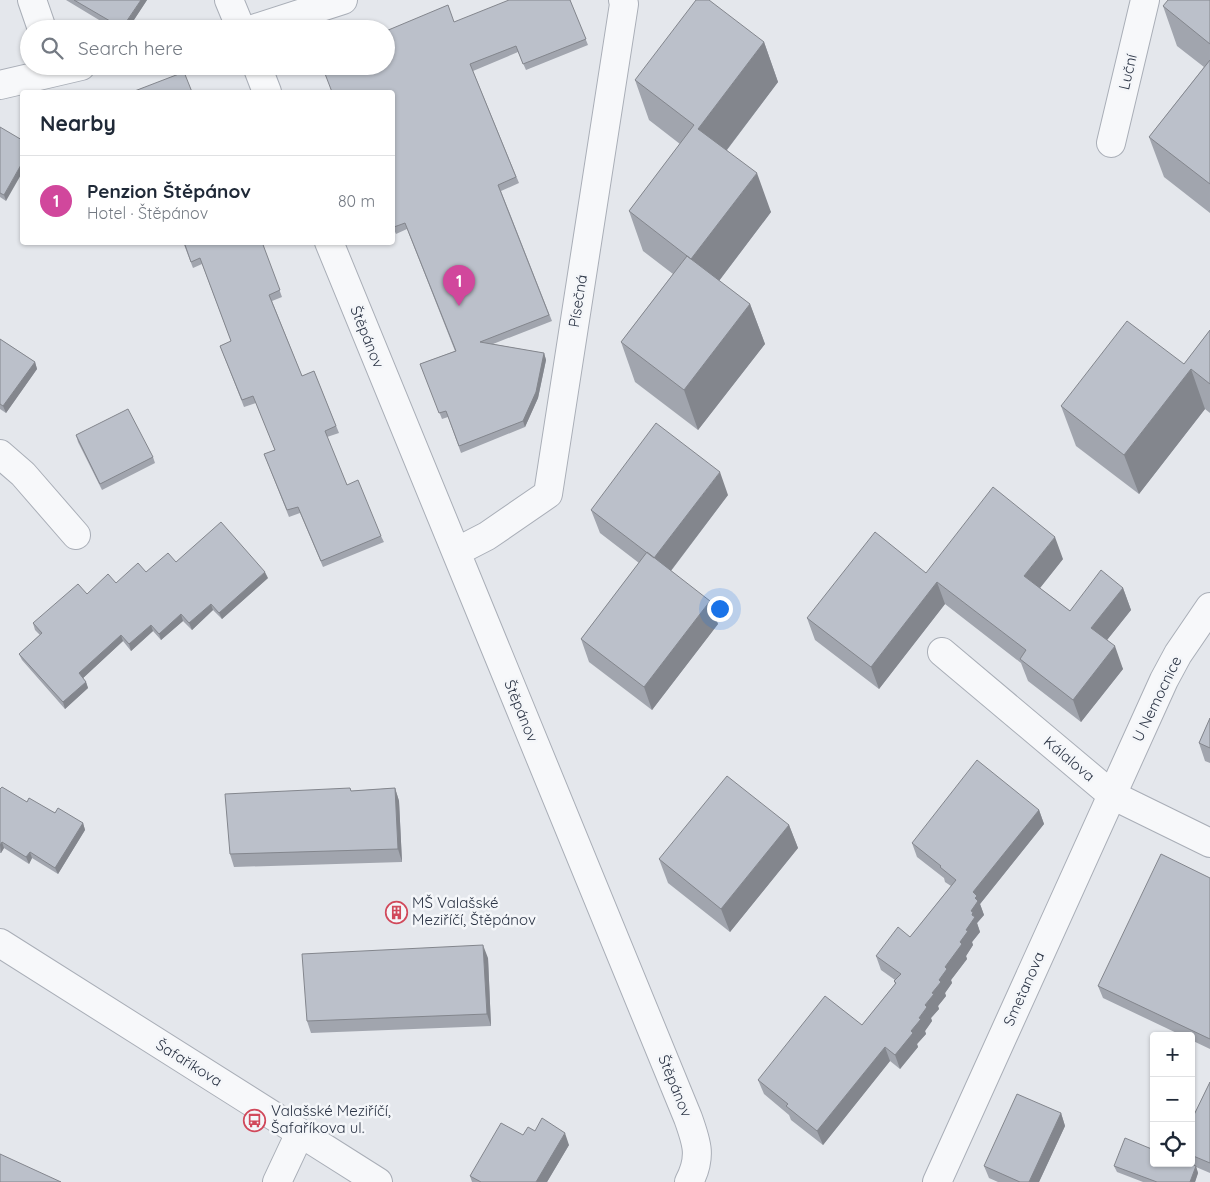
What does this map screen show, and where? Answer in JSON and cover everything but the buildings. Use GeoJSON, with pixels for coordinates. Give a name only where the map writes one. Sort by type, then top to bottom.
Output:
{"type":"FeatureCollection","features":[{"type":"Feature","properties":{"kind":"street"},"geometry":{"type":"LineString","coordinates":[[32,0],[39,20]]}},
{"type":"Feature","properties":{"kind":"street"},"geometry":{"type":"LineString","coordinates":[[229,0],[237,20]]}},
{"type":"Feature","properties":{"kind":"street"},"geometry":{"type":"LineString","coordinates":[[281,20],[343,0]]}},
{"type":"Feature","properties":{"kind":"street","name":"Písečná"},"geometry":{"type":"LineString","coordinates":[[456,552],[487,536],[548,494],[624,4],[623,0]]}},
{"type":"Feature","properties":{"kind":"street","name":"Luční"},"geometry":{"type":"LineString","coordinates":[[1111,143],[1145,0]]}},
{"type":"Feature","properties":{"kind":"street"},"geometry":{"type":"LineString","coordinates":[[0,84],[32,75]]}},
{"type":"Feature","properties":{"kind":"street"},"geometry":{"type":"LineString","coordinates":[[260,75],[266,90]]}},
{"type":"Feature","properties":{"kind":"street","name":"Štěpánov"},"geometry":{"type":"LineString","coordinates":[[330,245],[688,1118],[694,1134],[698,1156],[689,1182]]}},
{"type":"Feature","properties":{"kind":"street"},"geometry":{"type":"LineString","coordinates":[[0,454],[23,474],[76,535]]}},
{"type":"Feature","properties":{"kind":"street","name":"U Nemocnice"},"geometry":{"type":"LineString","coordinates":[[1112,796],[1164,680],[1186,641],[1210,607]]}},
{"type":"Feature","properties":{"kind":"street","name":"Kálalova"},"geometry":{"type":"LineString","coordinates":[[942,652],[1112,796],[1210,843]]}},
{"type":"Feature","properties":{"kind":"street","name":"Smetanova"},"geometry":{"type":"LineString","coordinates":[[937,1182],[1112,796]]}},
{"type":"Feature","properties":{"kind":"street","name":"Šafaříkova"},"geometry":{"type":"LineString","coordinates":[[0,944],[378,1182]]}},
{"type":"Feature","properties":{"kind":"street"},"geometry":{"type":"LineString","coordinates":[[276,1182],[300,1133]]}},
{"type":"Feature","properties":{"kind":"place","name":"Penzion Štěpánov"},"geometry":{"type":"Point","coordinates":[459,306]}},
{"type":"Feature","properties":{"kind":"place","name":"MŠ Valašské Meziříčí, Štěpánov"},"geometry":{"type":"Point","coordinates":[396,912]}},
{"type":"Feature","properties":{"kind":"place","name":"Valašské Meziříčí, Šafaříkova ul."},"geometry":{"type":"Point","coordinates":[255,1120]}}]}
